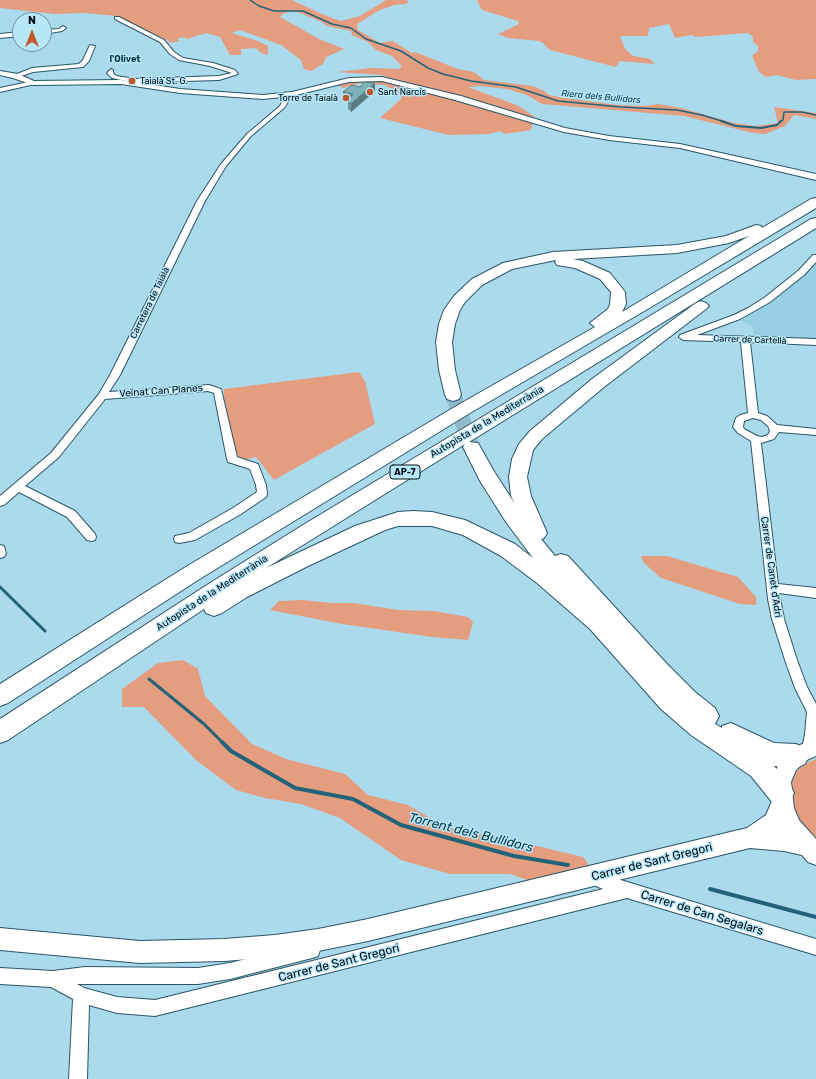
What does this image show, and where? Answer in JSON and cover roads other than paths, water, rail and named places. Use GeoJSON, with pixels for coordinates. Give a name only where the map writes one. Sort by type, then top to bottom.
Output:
{"type":"FeatureCollection","features":[{"type":"Feature","properties":{"kind":"highway"},"geometry":{"type":"LineString","coordinates":[[506,386],[614,312],[618,304],[618,292],[605,276],[578,264],[568,262],[546,262],[524,266],[507,272],[488,282],[466,302],[457,321],[453,354],[457,393],[447,370],[445,349],[447,324],[452,310],[459,298],[477,282],[508,266],[547,257],[677,249],[730,238],[768,223],[816,198]]}},
{"type":"Feature","properties":{"kind":"highway","name":"AP-7"},"geometry":{"type":"LineString","coordinates":[[0,696],[191,574],[506,386],[708,268],[816,202]]}},
{"type":"Feature","properties":{"kind":"highway"},"geometry":{"type":"LineString","coordinates":[[536,533],[521,496],[518,477],[520,459],[525,448],[536,435],[598,383],[704,303],[765,263],[816,222]]}},
{"type":"Feature","properties":{"kind":"highway","name":"Autopista de la Mediterrània"},"geometry":{"type":"LineString","coordinates":[[0,732],[310,530],[816,222]]}},
{"type":"Feature","properties":{"kind":"highway"},"geometry":{"type":"LineString","coordinates":[[781,798],[760,768],[699,727],[669,702],[595,622],[512,517],[487,476],[477,445],[514,504],[536,533],[577,581],[687,699],[723,730],[772,754],[807,751]]}},
{"type":"Feature","properties":{"kind":"highway"},"geometry":{"type":"LineString","coordinates":[[70,686],[141,652],[240,591],[299,561],[368,529],[398,519],[432,519],[458,525],[470,530],[508,550],[544,577],[595,622]]}},
{"type":"Feature","properties":{"kind":"main road"},"geometry":{"type":"LineString","coordinates":[[807,751],[789,763],[784,772],[781,798],[789,821],[811,849]]}},
{"type":"Feature","properties":{"kind":"main road","name":"Carrer de Sant Gregori"},"geometry":{"type":"LineString","coordinates":[[0,939],[140,952],[224,950],[318,940],[368,930],[750,838],[773,822],[781,798]]}},
{"type":"Feature","properties":{"kind":"main road","name":"Carrer de Sant Gregori"},"geometry":{"type":"LineString","coordinates":[[750,838],[778,839],[811,849]]}},
{"type":"Feature","properties":{"kind":"street"},"geometry":{"type":"LineString","coordinates":[[0,90],[33,83],[112,81],[139,82],[219,78],[235,74],[211,64],[181,59],[172,53],[162,41],[117,18]]}},
{"type":"Feature","properties":{"kind":"street"},"geometry":{"type":"LineString","coordinates":[[52,31],[63,28]]}},
{"type":"Feature","properties":{"kind":"street"},"geometry":{"type":"LineString","coordinates":[[0,36],[12,35]]}},
{"type":"Feature","properties":{"kind":"street"},"geometry":{"type":"LineString","coordinates":[[15,76],[32,70],[81,66],[86,61],[92,46]]}},
{"type":"Feature","properties":{"kind":"street"},"geometry":{"type":"LineString","coordinates":[[111,71],[110,74],[114,77],[191,92],[258,96],[282,96],[345,81],[382,79],[450,96],[564,130],[610,138],[680,146],[816,177]]}},
{"type":"Feature","properties":{"kind":"street"},"geometry":{"type":"LineString","coordinates":[[0,73],[15,76],[33,83]]}},
{"type":"Feature","properties":{"kind":"street","name":"Carretera de Taialà"},"geometry":{"type":"LineString","coordinates":[[0,502],[58,451],[102,396],[115,375],[201,201],[223,164],[249,135],[282,107],[285,102],[282,96]]}},
{"type":"Feature","properties":{"kind":"street","name":"Carrer de Cartellà"},"geometry":{"type":"LineString","coordinates":[[816,258],[801,273],[752,310],[737,318],[683,337],[816,342]]}},
{"type":"Feature","properties":{"kind":"street"},"geometry":{"type":"LineString","coordinates":[[745,340],[753,415]]}},
{"type":"Feature","properties":{"kind":"street","name":"Veïnat Can Planes"},"geometry":{"type":"LineString","coordinates":[[102,396],[209,388],[218,391],[232,459],[254,467],[261,485],[262,494],[237,511],[191,537],[179,539]]}},
{"type":"Feature","properties":{"kind":"street"},"geometry":{"type":"LineString","coordinates":[[775,428],[775,431],[771,437],[762,440],[744,434],[738,427],[738,423],[743,417],[753,415],[769,421],[775,428],[816,432]]}},
{"type":"Feature","properties":{"kind":"street","name":"Carrer de Canet d'Adri"},"geometry":{"type":"LineString","coordinates":[[756,439],[773,588],[778,619],[791,660],[814,715],[812,734],[807,751]]}},
{"type":"Feature","properties":{"kind":"street"},"geometry":{"type":"LineString","coordinates":[[18,487],[71,514],[91,537]]}},
{"type":"Feature","properties":{"kind":"street"},"geometry":{"type":"LineString","coordinates":[[0,549],[0,554]]}},
{"type":"Feature","properties":{"kind":"street"},"geometry":{"type":"LineString","coordinates":[[773,588],[816,593]]}},
{"type":"Feature","properties":{"kind":"street","name":"Carrer de Can Segalars"},"geometry":{"type":"LineString","coordinates":[[590,877],[627,890],[816,947]]}},
{"type":"Feature","properties":{"kind":"street","name":"Carrer de Sant Gregori"},"geometry":{"type":"LineString","coordinates":[[52,979],[81,995],[117,1005],[155,1008],[627,890]]}},
{"type":"Feature","properties":{"kind":"street","name":"Carrer de Sant Gregori"},"geometry":{"type":"LineString","coordinates":[[0,976],[52,979],[85,975],[198,976],[230,971],[313,950],[368,930]]}},
{"type":"Feature","properties":{"kind":"street"},"geometry":{"type":"LineString","coordinates":[[78,1079],[81,995]]}},
{"type":"Feature","properties":{"kind":"waterway","name":"Riera dels Bullidors"},"geometry":{"type":"LineString","coordinates":[[250,0],[259,6],[274,11],[303,11],[332,24],[351,28],[366,39],[401,51],[428,68],[443,74],[471,81],[516,87],[558,101],[621,107],[677,110],[702,115],[725,122]]}},
{"type":"Feature","properties":{"kind":"waterway","name":"Riera dels Bullidors"},"geometry":{"type":"LineString","coordinates":[[780,122],[783,120],[784,112],[802,112],[816,115]]}},
{"type":"Feature","properties":{"kind":"waterway","name":"Riera dels Bullidors"},"geometry":{"type":"LineString","coordinates":[[721,121],[736,126],[761,128],[777,125],[780,122]]}},
{"type":"Feature","properties":{"kind":"waterway","name":"Torrent dels Bullidors"},"geometry":{"type":"LineString","coordinates":[[0,587],[45,631]]}},
{"type":"Feature","properties":{"kind":"waterway","name":"Torrent dels Bullidors"},"geometry":{"type":"LineString","coordinates":[[149,679],[204,724],[231,751],[295,788],[353,799],[401,825],[514,856],[568,865]]}},
{"type":"Feature","properties":{"kind":"waterway","name":"Torrent dels Bullidors"},"geometry":{"type":"LineString","coordinates":[[710,889],[816,917]]}},
{"type":"Feature","properties":{"kind":"tunnel"},"geometry":{"type":"LineString","coordinates":[[453,395],[472,447]]}},
{"type":"Feature","properties":{"kind":"place","name":"Taialà St. G."},"geometry":{"type":"Point","coordinates":[132,81]}},
{"type":"Feature","properties":{"kind":"place","name":"Sant Narcís"},"geometry":{"type":"Point","coordinates":[370,92]}},
{"type":"Feature","properties":{"kind":"place","name":"Torre de Taialà"},"geometry":{"type":"Point","coordinates":[346,98]}},
{"type":"Feature","properties":{"kind":"district","name":"l'Olivet"},"geometry":{"type":"Point","coordinates":[125,59]}}]}
